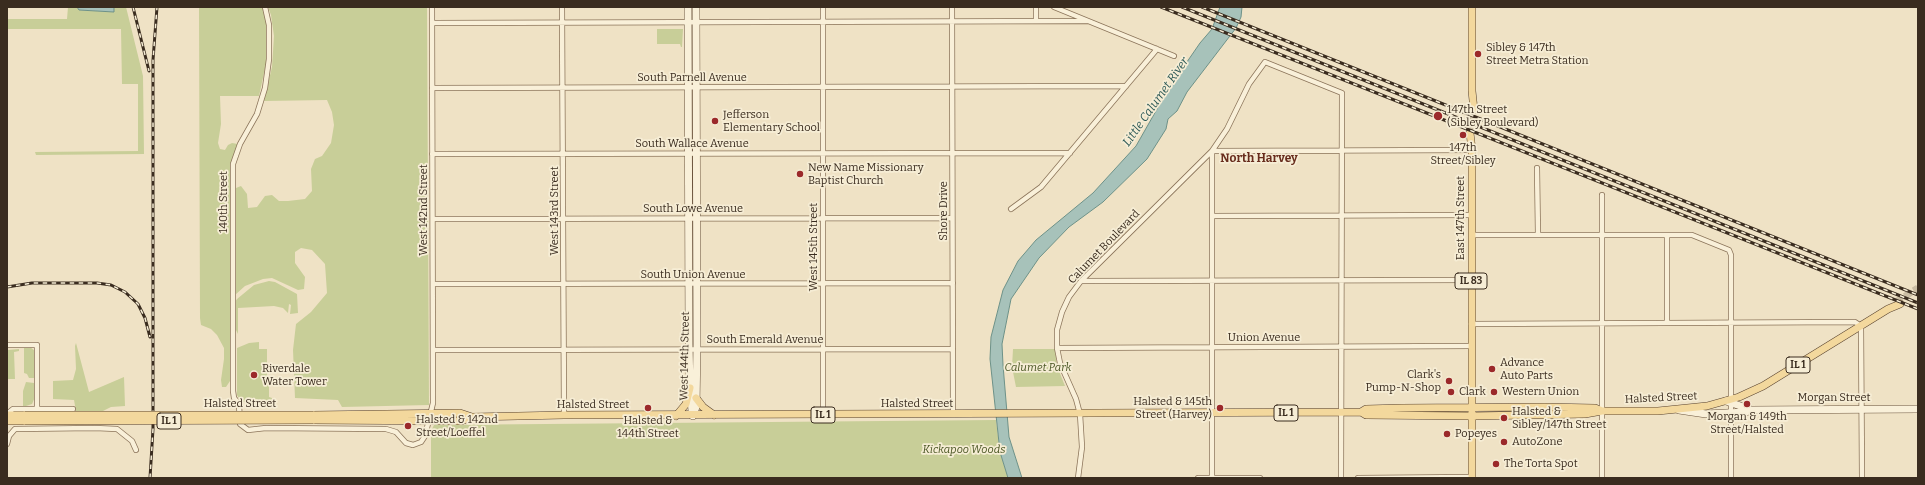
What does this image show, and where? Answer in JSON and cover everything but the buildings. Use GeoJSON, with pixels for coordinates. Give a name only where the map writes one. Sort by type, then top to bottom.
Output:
{"type":"FeatureCollection","features":[{"type":"Feature","properties":{"kind":"main road"},"geometry":{"type":"LineString","coordinates":[[1472,7],[1472,110]]}},
{"type":"Feature","properties":{"kind":"main road","name":"East 147th Street"},"geometry":{"type":"LineString","coordinates":[[1472,134],[1472,477]]}},
{"type":"Feature","properties":{"kind":"main road","name":"Halsted Street"},"geometry":{"type":"LineString","coordinates":[[7,421],[25,418],[430,417],[460,413],[472,418],[564,416],[1361,412],[1366,409],[1472,412],[1595,408],[1602,411],[1679,410],[1730,401],[1770,382],[1898,303]]}},
{"type":"Feature","properties":{"kind":"main road"},"geometry":{"type":"LineString","coordinates":[[676,416],[686,404],[690,388]]}},
{"type":"Feature","properties":{"kind":"main road"},"geometry":{"type":"LineString","coordinates":[[696,398],[703,407],[714,415]]}},
{"type":"Feature","properties":{"kind":"main road","name":"Halsted Street"},"geometry":{"type":"LineString","coordinates":[[7,415],[25,418]]}},
{"type":"Feature","properties":{"kind":"street","name":"140th Street"},"geometry":{"type":"LineString","coordinates":[[265,7],[269,25],[269,59],[265,88],[257,114],[240,144],[233,164],[233,391],[234,398],[239,404],[240,424],[248,430],[266,428],[331,430],[386,429],[396,432],[409,445],[421,442],[425,436],[430,417]]}},
{"type":"Feature","properties":{"kind":"street","name":"West 142nd Street"},"geometry":{"type":"LineString","coordinates":[[430,417],[433,403],[432,7]]}},
{"type":"Feature","properties":{"kind":"street","name":"West 143rd Street"},"geometry":{"type":"LineString","coordinates":[[562,7],[564,153],[564,416]]}},
{"type":"Feature","properties":{"kind":"street","name":"West 144th Street"},"geometry":{"type":"LineString","coordinates":[[688,7],[692,22],[693,153],[697,218],[697,349],[696,398],[693,416]]}},
{"type":"Feature","properties":{"kind":"street","name":"West 144th Street"},"geometry":{"type":"LineString","coordinates":[[692,22],[696,7]]}},
{"type":"Feature","properties":{"kind":"street","name":"West 145th Street"},"geometry":{"type":"LineString","coordinates":[[823,7],[823,415]]}},
{"type":"Feature","properties":{"kind":"street","name":"Shore Drive"},"geometry":{"type":"LineString","coordinates":[[952,7],[953,414]]}},
{"type":"Feature","properties":{"kind":"street"},"geometry":{"type":"LineString","coordinates":[[1036,7],[1036,21]]}},
{"type":"Feature","properties":{"kind":"street"},"geometry":{"type":"LineString","coordinates":[[1054,7],[1174,56]]}},
{"type":"Feature","properties":{"kind":"street"},"geometry":{"type":"LineString","coordinates":[[432,23],[1088,21]]}},
{"type":"Feature","properties":{"kind":"street"},"geometry":{"type":"LineString","coordinates":[[1011,209],[1041,187],[1157,49]]}},
{"type":"Feature","properties":{"kind":"street","name":"Calumet Boulevard"},"geometry":{"type":"LineString","coordinates":[[1078,478],[1082,446],[1080,414],[1076,399],[1060,363],[1057,348],[1057,330],[1062,312],[1069,297],[1081,281],[1212,151],[1227,129],[1249,84],[1265,62],[1342,93],[1342,150]]}},
{"type":"Feature","properties":{"kind":"street","name":"South Parnell Avenue"},"geometry":{"type":"LineString","coordinates":[[432,88],[1126,86]]}},
{"type":"Feature","properties":{"kind":"street"},"geometry":{"type":"LineString","coordinates":[[1341,478],[1342,150]]}},
{"type":"Feature","properties":{"kind":"street"},"geometry":{"type":"LineString","coordinates":[[1212,478],[1212,151],[1472,150]]}},
{"type":"Feature","properties":{"kind":"street","name":"South Wallace Avenue"},"geometry":{"type":"LineString","coordinates":[[432,154],[1070,152]]}},
{"type":"Feature","properties":{"kind":"street","name":"West 144th Street"},"geometry":{"type":"LineString","coordinates":[[693,153],[689,218],[689,349],[690,388],[693,416]]}},
{"type":"Feature","properties":{"kind":"street"},"geometry":{"type":"LineString","coordinates":[[1537,168],[1538,235]]}},
{"type":"Feature","properties":{"kind":"street"},"geometry":{"type":"LineString","coordinates":[[1602,194],[1602,478]]}},
{"type":"Feature","properties":{"kind":"street"},"geometry":{"type":"LineString","coordinates":[[1212,216],[1472,215]]}},
{"type":"Feature","properties":{"kind":"street","name":"South Lowe Avenue"},"geometry":{"type":"LineString","coordinates":[[433,219],[952,218]]}},
{"type":"Feature","properties":{"kind":"street"},"geometry":{"type":"LineString","coordinates":[[1472,235],[1692,235],[1731,252],[1731,478]]}},
{"type":"Feature","properties":{"kind":"street"},"geometry":{"type":"LineString","coordinates":[[1667,235],[1667,323]]}},
{"type":"Feature","properties":{"kind":"street"},"geometry":{"type":"LineString","coordinates":[[1081,281],[1472,280]]}},
{"type":"Feature","properties":{"kind":"street","name":"South Union Avenue"},"geometry":{"type":"LineString","coordinates":[[433,284],[953,283]]}},
{"type":"Feature","properties":{"kind":"street"},"geometry":{"type":"LineString","coordinates":[[1471,324],[1855,322],[1861,326],[1862,478]]}},
{"type":"Feature","properties":{"kind":"street"},"geometry":{"type":"LineString","coordinates":[[7,345],[37,345],[37,409]]}},
{"type":"Feature","properties":{"kind":"street","name":"Union Avenue"},"geometry":{"type":"LineString","coordinates":[[1057,348],[1471,346]]}},
{"type":"Feature","properties":{"kind":"street","name":"South Emerald Avenue"},"geometry":{"type":"LineString","coordinates":[[433,350],[953,349]]}},
{"type":"Feature","properties":{"kind":"street","name":"Morgan Street"},"geometry":{"type":"LineString","coordinates":[[1730,401],[1751,410]]}},
{"type":"Feature","properties":{"kind":"street","name":"Halsted Street"},"geometry":{"type":"LineString","coordinates":[[7,415],[13,410],[73,409]]}},
{"type":"Feature","properties":{"kind":"street","name":"Morgan Street"},"geometry":{"type":"LineString","coordinates":[[1679,410],[1696,413],[1746,412],[1751,410],[1918,409]]}},
{"type":"Feature","properties":{"kind":"street"},"geometry":{"type":"LineString","coordinates":[[7,444],[9,436],[16,429],[102,429],[117,430],[132,441],[136,450]]}},
{"type":"Feature","properties":{"kind":"street"},"geometry":{"type":"LineString","coordinates":[[1358,478],[1472,477]]}},
{"type":"Feature","properties":{"kind":"street"},"geometry":{"type":"LineString","coordinates":[[1198,478],[1260,478]]}},
{"type":"Feature","properties":{"kind":"green space"},"geometry":{"type":"Polygon","coordinates":[[[68,7],[77,7],[79,10],[114,12],[114,7],[126,7],[143,76],[144,154],[36,155],[35,152],[138,151],[138,84],[122,84],[121,29],[7,29],[7,19],[67,19],[68,7]]]}},
{"type":"Feature","properties":{"kind":"green space"},"geometry":{"type":"Polygon","coordinates":[[[199,7],[263,7],[268,28],[266,64],[259,96],[220,96],[221,124],[218,143],[220,149],[225,150],[228,145],[232,143],[238,144],[230,166],[232,364],[230,381],[226,387],[222,387],[221,380],[224,348],[217,335],[211,329],[201,325],[200,318],[199,7]]]}},
{"type":"Feature","properties":{"kind":"green space"},"geometry":{"type":"Polygon","coordinates":[[[268,7],[427,7],[429,405],[342,407],[338,400],[295,398],[293,350],[296,324],[311,312],[327,293],[325,264],[312,250],[301,248],[295,252],[295,263],[305,277],[304,289],[298,290],[272,278],[263,279],[245,286],[235,295],[236,188],[241,186],[247,194],[248,208],[257,207],[265,196],[272,195],[279,201],[305,199],[312,191],[311,169],[315,159],[322,156],[331,143],[334,125],[332,112],[327,100],[264,101],[272,67],[274,36],[271,15],[268,7]]]}},
{"type":"Feature","properties":{"kind":"green space"},"geometry":{"type":"Polygon","coordinates":[[[657,29],[683,29],[682,47],[680,44],[657,44],[657,29]]]}},
{"type":"Feature","properties":{"kind":"green space"},"geometry":{"type":"Polygon","coordinates":[[[269,281],[275,282],[297,294],[298,313],[290,314],[291,305],[289,304],[288,313],[283,308],[274,306],[238,308],[238,334],[236,330],[235,302],[254,285],[269,281]]]}},
{"type":"Feature","properties":{"kind":"green space"},"geometry":{"type":"Polygon","coordinates":[[[259,342],[259,349],[267,349],[267,376],[272,376],[272,380],[269,380],[269,397],[272,399],[269,402],[241,402],[237,395],[237,348],[249,343],[259,342]]]}},
{"type":"Feature","properties":{"kind":"green space"},"geometry":{"type":"Polygon","coordinates":[[[76,343],[89,392],[124,377],[125,406],[111,407],[103,411],[76,411],[74,400],[53,399],[53,381],[73,380],[76,369],[76,343]]]}},
{"type":"Feature","properties":{"kind":"green space"},"geometry":{"type":"Polygon","coordinates":[[[24,347],[30,347],[35,351],[36,369],[34,378],[29,378],[27,374],[24,373],[24,347]]]}},
{"type":"Feature","properties":{"kind":"green space"},"geometry":{"type":"Polygon","coordinates":[[[19,349],[19,351],[14,352],[15,379],[7,379],[8,350],[19,349]]]}},
{"type":"Feature","properties":{"kind":"green space","name":"Calumet Park"},"geometry":{"type":"Polygon","coordinates":[[[1013,349],[1055,349],[1057,366],[1065,386],[1016,387],[1012,367],[1013,349]]]}},
{"type":"Feature","properties":{"kind":"green space"},"geometry":{"type":"Polygon","coordinates":[[[26,382],[34,383],[35,397],[32,404],[23,407],[23,391],[26,382]]]}},
{"type":"Feature","properties":{"kind":"green space","name":"Kickapoo Woods"},"geometry":{"type":"Polygon","coordinates":[[[996,420],[1000,452],[1008,478],[431,478],[431,431],[434,425],[996,420]]]}},
{"type":"Feature","properties":{"kind":"water"},"geometry":{"type":"Polygon","coordinates":[[[77,7],[114,7],[114,12],[79,10],[77,7]]]}},
{"type":"Feature","properties":{"kind":"water"},"geometry":{"type":"Polygon","coordinates":[[[1220,7],[1242,7],[1241,17],[1236,28],[1187,92],[1177,111],[1168,119],[1166,129],[1147,159],[1103,202],[1069,227],[1039,258],[1011,299],[1002,344],[1003,365],[1009,437],[1022,478],[1008,478],[1000,452],[990,359],[991,337],[1003,290],[1018,261],[1036,240],[1093,193],[1136,146],[1169,88],[1200,43],[1212,29],[1220,7]]]}},
{"type":"Feature","properties":{"kind":"tunnel"},"geometry":{"type":"LineString","coordinates":[[1470,109],[1470,133]]}},
{"type":"Feature","properties":{"kind":"tunnel"},"geometry":{"type":"LineString","coordinates":[[1896,302],[1918,288]]}},
{"type":"Feature","properties":{"kind":"railway"},"geometry":{"type":"LineString","coordinates":[[133,7],[149,71]]}},
{"type":"Feature","properties":{"kind":"railway"},"geometry":{"type":"LineString","coordinates":[[150,478],[153,429],[153,60],[157,7]]}},
{"type":"Feature","properties":{"kind":"railway"},"geometry":{"type":"LineString","coordinates":[[1161,7],[1918,309]]}},
{"type":"Feature","properties":{"kind":"railway"},"geometry":{"type":"LineString","coordinates":[[1182,7],[1918,303]]}},
{"type":"Feature","properties":{"kind":"railway"},"geometry":{"type":"LineString","coordinates":[[1202,7],[1918,295]]}},
{"type":"Feature","properties":{"kind":"railway"},"geometry":{"type":"LineString","coordinates":[[7,287],[32,283],[97,283],[111,285],[125,292],[138,304],[145,318],[150,337]]}},
{"type":"Feature","properties":{"kind":"place","name":"Sibley & 147th Street Metra Station"},"geometry":{"type":"Point","coordinates":[1478,54]}},
{"type":"Feature","properties":{"kind":"place","name":"147th Street (Sibley Boulevard)"},"geometry":{"type":"Point","coordinates":[1438,116]}},
{"type":"Feature","properties":{"kind":"place","name":"Jefferson Elementary School"},"geometry":{"type":"Point","coordinates":[715,121]}},
{"type":"Feature","properties":{"kind":"place","name":"147th Street/Sibley"},"geometry":{"type":"Point","coordinates":[1463,135]}},
{"type":"Feature","properties":{"kind":"place","name":"New Name Missionary Baptist Church"},"geometry":{"type":"Point","coordinates":[800,174]}},
{"type":"Feature","properties":{"kind":"place","name":"Advance Auto Parts"},"geometry":{"type":"Point","coordinates":[1492,369]}},
{"type":"Feature","properties":{"kind":"place","name":"Riverdale Water Tower"},"geometry":{"type":"Point","coordinates":[254,375]}},
{"type":"Feature","properties":{"kind":"place","name":"Clark's Pump-N-Shop"},"geometry":{"type":"Point","coordinates":[1449,381]}},
{"type":"Feature","properties":{"kind":"place","name":"Clark"},"geometry":{"type":"Point","coordinates":[1451,392]}},
{"type":"Feature","properties":{"kind":"place","name":"Western Union"},"geometry":{"type":"Point","coordinates":[1494,392]}},
{"type":"Feature","properties":{"kind":"place","name":"Morgan & 149th Street/Halsted"},"geometry":{"type":"Point","coordinates":[1747,404]}},
{"type":"Feature","properties":{"kind":"place","name":"Halsted & 144th Street"},"geometry":{"type":"Point","coordinates":[648,408]}},
{"type":"Feature","properties":{"kind":"place","name":"Halsted & 145th Street (Harvey)"},"geometry":{"type":"Point","coordinates":[1220,408]}},
{"type":"Feature","properties":{"kind":"place","name":"Halsted & Sibley/147th Street"},"geometry":{"type":"Point","coordinates":[1504,418]}},
{"type":"Feature","properties":{"kind":"place","name":"Halsted & 142nd Street/Loeffel"},"geometry":{"type":"Point","coordinates":[408,426]}},
{"type":"Feature","properties":{"kind":"place","name":"Popeyes"},"geometry":{"type":"Point","coordinates":[1447,434]}},
{"type":"Feature","properties":{"kind":"place","name":"AutoZone"},"geometry":{"type":"Point","coordinates":[1504,442]}},
{"type":"Feature","properties":{"kind":"place","name":"The Torta Spot"},"geometry":{"type":"Point","coordinates":[1496,464]}},
{"type":"Feature","properties":{"kind":"district","name":"North Harvey"},"geometry":{"type":"Point","coordinates":[1259,159]}},
{"type":"Feature","properties":{"kind":"water label","name":"Little Calumet River"},"geometry":{"type":"Point","coordinates":[1156,102]}}]}
